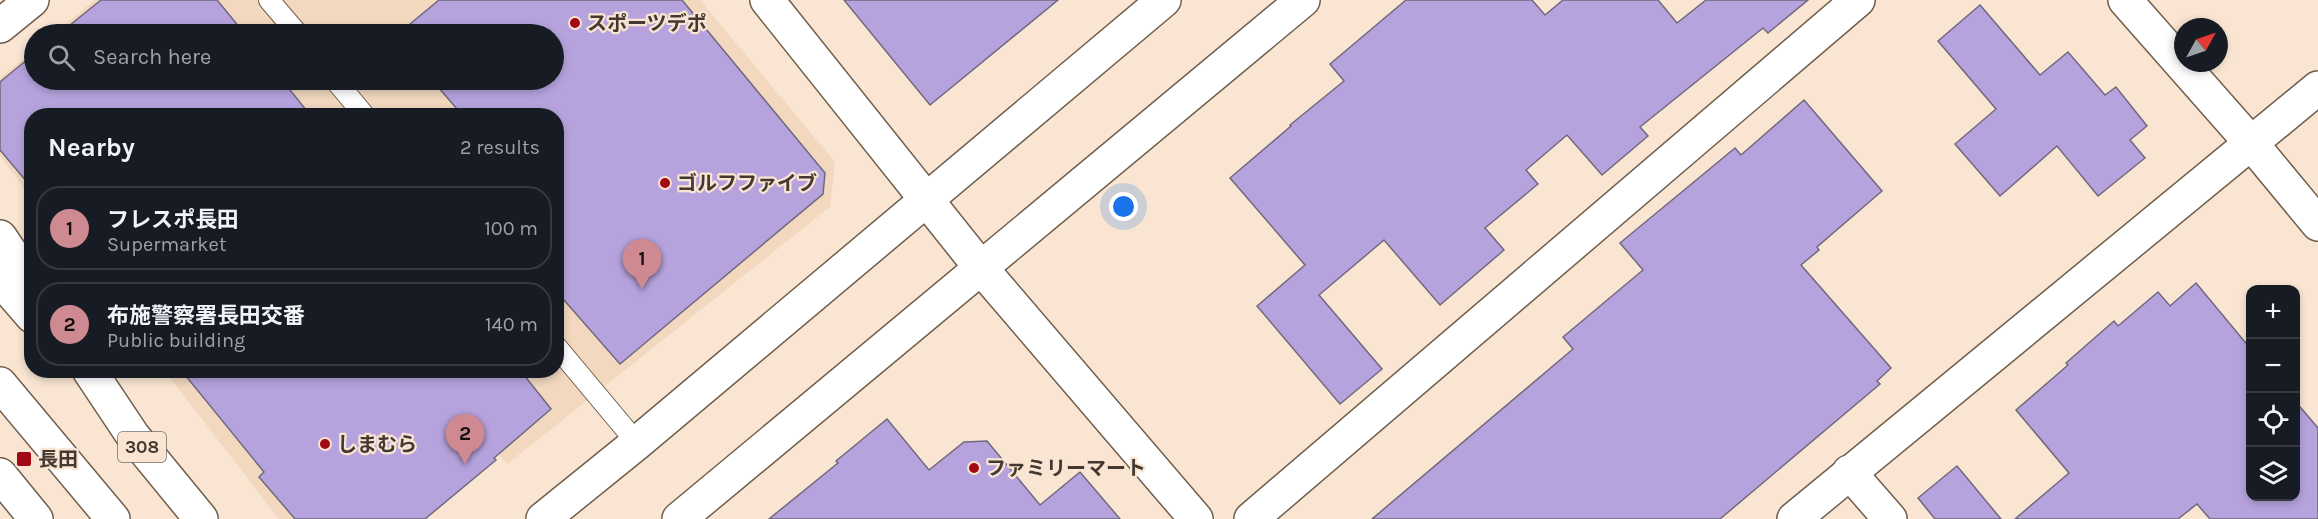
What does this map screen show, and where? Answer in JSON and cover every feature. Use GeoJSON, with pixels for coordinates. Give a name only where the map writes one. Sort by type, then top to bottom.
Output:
{"type":"FeatureCollection","features":[{"type":"Feature","properties":{"kind":"main road"},"geometry":{"type":"LineString","coordinates":[[0,26],[32,0]]}},
{"type":"Feature","properties":{"kind":"main road"},"geometry":{"type":"LineString","coordinates":[[767,0],[981,268],[1196,519]]}},
{"type":"Feature","properties":{"kind":"main road"},"geometry":{"type":"LineString","coordinates":[[543,519],[637,443],[1164,0]]}},
{"type":"Feature","properties":{"kind":"main road"},"geometry":{"type":"LineString","coordinates":[[690,516],[981,268],[1303,0]]}},
{"type":"Feature","properties":{"kind":"main road"},"geometry":{"type":"LineString","coordinates":[[1251,519],[1858,0]]}},
{"type":"Feature","properties":{"kind":"main road"},"geometry":{"type":"LineString","coordinates":[[2125,0],[2251,143],[2318,224]]}},
{"type":"Feature","properties":{"kind":"main road"},"geometry":{"type":"LineString","coordinates":[[1794,519],[2318,88]]}},
{"type":"Feature","properties":{"kind":"main road"},"geometry":{"type":"LineString","coordinates":[[0,237],[24,272]]}},
{"type":"Feature","properties":{"kind":"main road"},"geometry":{"type":"LineString","coordinates":[[0,279],[24,307]]}},
{"type":"Feature","properties":{"kind":"main road"},"geometry":{"type":"LineString","coordinates":[[85,378],[133,436]]}},
{"type":"Feature","properties":{"kind":"main road","name":"308"},"geometry":{"type":"LineString","coordinates":[[94,378],[133,436],[201,519]]}},
{"type":"Feature","properties":{"kind":"main road"},"geometry":{"type":"LineString","coordinates":[[0,384],[113,519]]}},
{"type":"Feature","properties":{"kind":"main road"},"geometry":{"type":"LineString","coordinates":[[0,404],[94,519]]}},
{"type":"Feature","properties":{"kind":"main road"},"geometry":{"type":"LineString","coordinates":[[1849,472],[1890,519]]}},
{"type":"Feature","properties":{"kind":"main road"},"geometry":{"type":"LineString","coordinates":[[0,475],[35,518]]}},
{"type":"Feature","properties":{"kind":"main road"},"geometry":{"type":"LineString","coordinates":[[71,490],[101,519]]}},
{"type":"Feature","properties":{"kind":"lane"},"geometry":{"type":"LineString","coordinates":[[269,0],[289,24]]}},
{"type":"Feature","properties":{"kind":"lane"},"geometry":{"type":"LineString","coordinates":[[343,90],[358,108]]}},
{"type":"Feature","properties":{"kind":"lane"},"geometry":{"type":"LineString","coordinates":[[564,356],[637,443]]}},
{"type":"Feature","properties":{"kind":"shaded area"},"geometry":{"type":"Polygon","coordinates":[[[95,0],[700,0],[835,162],[830,207],[507,464],[478,429],[399,519],[279,519],[170,378],[564,378],[564,108],[24,108],[24,188],[0,156],[0,78],[24,58],[24,90],[564,90],[564,24],[65,24],[95,0]]]}},
{"type":"Feature","properties":{"kind":"building"},"geometry":{"type":"Polygon","coordinates":[[[101,0],[217,0],[237,24],[71,24],[101,0]]]}},
{"type":"Feature","properties":{"kind":"building"},"geometry":{"type":"Polygon","coordinates":[[[439,0],[682,0],[825,173],[823,194],[620,364],[564,300],[564,108],[456,108],[441,90],[564,90],[564,24],[410,24],[439,0]]]}},
{"type":"Feature","properties":{"kind":"building"},"geometry":{"type":"Polygon","coordinates":[[[844,0],[1058,0],[930,105],[844,0]]]}},
{"type":"Feature","properties":{"kind":"building"},"geometry":{"type":"Polygon","coordinates":[[[1406,0],[1532,0],[1545,15],[1563,0],[1658,0],[1677,23],[1706,0],[1808,0],[1768,33],[1763,28],[1640,127],[1648,136],[1602,175],[1567,135],[1526,170],[1538,184],[1485,228],[1504,250],[1440,305],[1384,240],[1319,295],[1382,369],[1340,404],[1257,306],[1305,265],[1230,178],[1344,81],[1330,64],[1406,0]]]}},
{"type":"Feature","properties":{"kind":"building"},"geometry":{"type":"Polygon","coordinates":[[[1980,5],[2040,75],[2068,52],[2105,95],[2116,87],[2147,126],[2130,140],[2145,158],[2098,196],[2057,146],[2000,196],[1955,144],[1996,109],[1938,41],[1980,5]]]}},
{"type":"Feature","properties":{"kind":"building"},"geometry":{"type":"Polygon","coordinates":[[[24,62],[24,90],[290,90],[305,108],[24,108],[24,178],[0,150],[0,82],[24,62]]]}},
{"type":"Feature","properties":{"kind":"building"},"geometry":{"type":"Polygon","coordinates":[[[1804,100],[1882,191],[1817,247],[1819,250],[1801,265],[1891,368],[1877,381],[1880,384],[1720,519],[1372,519],[1573,349],[1563,337],[1643,270],[1620,243],[1735,148],[1741,155],[1804,100]]]}},
{"type":"Feature","properties":{"kind":"building"},"geometry":{"type":"Polygon","coordinates":[[[2196,283],[2246,343],[2246,501],[2300,501],[2300,407],[2318,428],[2318,519],[2210,519],[2197,504],[2178,519],[2015,519],[2069,473],[2016,410],[2114,321],[2118,326],[2158,292],[2170,306],[2196,283]]]}},
{"type":"Feature","properties":{"kind":"building"},"geometry":{"type":"Polygon","coordinates":[[[188,378],[526,378],[551,409],[494,458],[496,460],[425,519],[295,519],[259,477],[264,472],[188,378]]]}},
{"type":"Feature","properties":{"kind":"building"},"geometry":{"type":"Polygon","coordinates":[[[887,419],[929,470],[964,442],[987,441],[1040,505],[1080,472],[1120,519],[769,519],[838,463],[836,461],[887,419]]]}},
{"type":"Feature","properties":{"kind":"building"},"geometry":{"type":"Polygon","coordinates":[[[1957,466],[2001,519],[1935,519],[1918,498],[1957,466]]]}},
{"type":"Feature","properties":{"kind":"place","name":"スポーツデポ"},"geometry":{"type":"Point","coordinates":[575,23]}},
{"type":"Feature","properties":{"kind":"place","name":"ゴルフファイブ"},"geometry":{"type":"Point","coordinates":[665,183]}},
{"type":"Feature","properties":{"kind":"place","name":"フレスポ長田"},"geometry":{"type":"Point","coordinates":[642,289]}},
{"type":"Feature","properties":{"kind":"place","name":"しまむら"},"geometry":{"type":"Point","coordinates":[325,444]}},
{"type":"Feature","properties":{"kind":"place","name":"長田"},"geometry":{"type":"Point","coordinates":[24,459]}},
{"type":"Feature","properties":{"kind":"place","name":"布施警察署長田交番"},"geometry":{"type":"Point","coordinates":[465,464]}},
{"type":"Feature","properties":{"kind":"place","name":"ファミリーマート"},"geometry":{"type":"Point","coordinates":[974,468]}}]}
